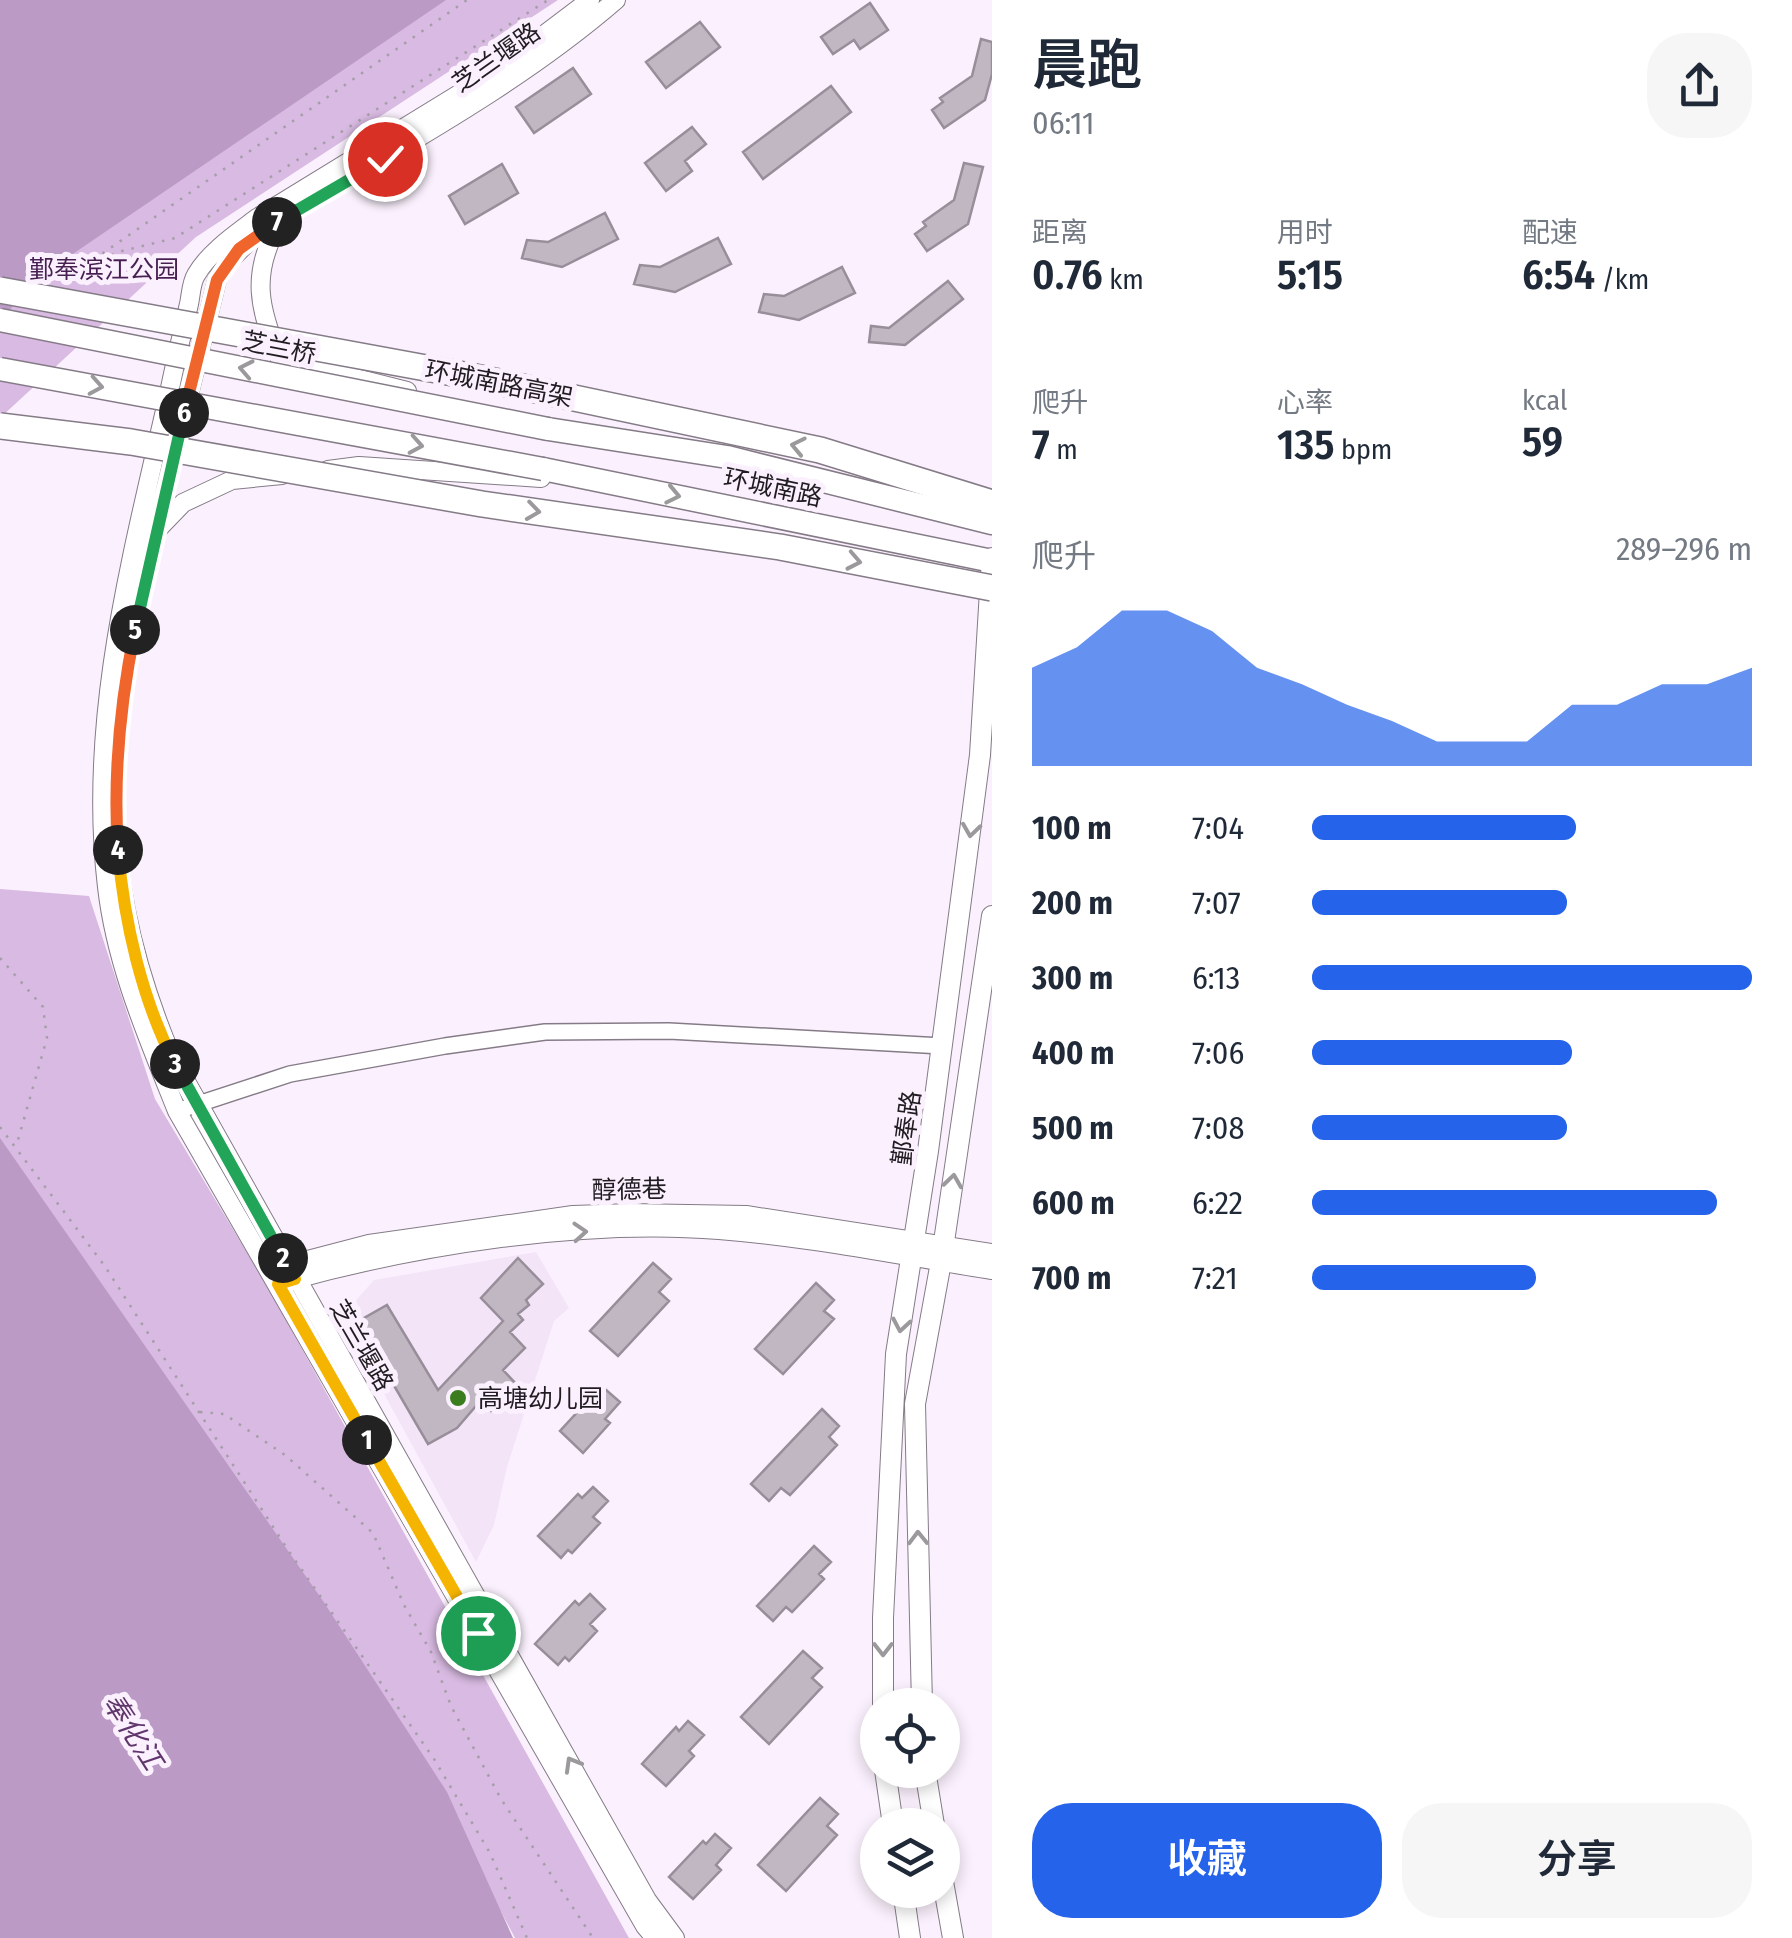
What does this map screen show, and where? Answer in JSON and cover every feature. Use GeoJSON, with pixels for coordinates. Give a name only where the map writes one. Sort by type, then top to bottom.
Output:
{"type":"FeatureCollection","features":[{"type":"Feature","properties":{"kind":"highway","name":"环城南路高架"},"geometry":{"type":"LineString","coordinates":[[0,290],[474,376],[820,450],[992,503]]}},
{"type":"Feature","properties":{"kind":"highway"},"geometry":{"type":"LineString","coordinates":[[0,426],[131,442],[482,504],[780,547],[992,588]]}},
{"type":"Feature","properties":{"kind":"main road","name":"芝兰桥"},"geometry":{"type":"LineString","coordinates":[[0,320],[548,429]]}},
{"type":"Feature","properties":{"kind":"main road","name":"环城南路"},"geometry":{"type":"LineString","coordinates":[[0,369],[611,482],[992,560]]}},
{"type":"Feature","properties":{"kind":"main road","name":"环城南路"},"geometry":{"type":"LineString","coordinates":[[548,429],[728,457],[992,522]]}},
{"type":"Feature","properties":{"kind":"main road","name":"鄞奉路"},"geometry":{"type":"LineString","coordinates":[[883,1688],[896,1354],[980,754],[992,560]]}},
{"type":"Feature","properties":{"kind":"main road"},"geometry":{"type":"LineString","coordinates":[[922,1688],[916,1404],[992,916]]}},
{"type":"Feature","properties":{"kind":"main road"},"geometry":{"type":"LineString","coordinates":[[906,1908],[910,1938]]}},
{"type":"Feature","properties":{"kind":"main road"},"geometry":{"type":"LineString","coordinates":[[947,1908],[952,1938]]}},
{"type":"Feature","properties":{"kind":"street","name":"芝兰堰路"},"geometry":{"type":"LineString","coordinates":[[590,0],[495,72],[257,218],[230,237],[195,276],[114,651],[102,743],[100,816],[120,953],[136,1008],[178,1111],[282,1274],[647,1900],[675,1938]]}},
{"type":"Feature","properties":{"kind":"street","name":"芝兰堰路"},"geometry":{"type":"LineString","coordinates":[[616,0],[536,62],[239,249],[217,280],[156,532],[124,685],[115,806],[129,928],[171,1056],[282,1274],[645,1926],[656,1938]]}},
{"type":"Feature","properties":{"kind":"street"},"geometry":{"type":"LineString","coordinates":[[282,219],[266,246],[261,276],[262,316],[280,359],[548,429]]}},
{"type":"Feature","properties":{"kind":"street"},"geometry":{"type":"LineString","coordinates":[[156,532],[183,503],[232,480],[359,466],[611,482]]}},
{"type":"Feature","properties":{"kind":"street"},"geometry":{"type":"LineString","coordinates":[[178,1111],[290,1074],[545,1032],[669,1031],[942,1046]]}},
{"type":"Feature","properties":{"kind":"street","name":"醇德巷"},"geometry":{"type":"LineString","coordinates":[[282,1274],[369,1244],[506,1223],[611,1214],[746,1216],[913,1250],[992,1254]]}},
{"type":"Feature","properties":{"kind":"street","name":"醇德巷"},"geometry":{"type":"LineString","coordinates":[[942,1254],[992,1270]]}},
{"type":"Feature","properties":{"kind":"path"},"geometry":{"type":"LineString","coordinates":[[467,0],[86,266],[175,238],[548,0]]}},
{"type":"Feature","properties":{"kind":"path"},"geometry":{"type":"LineString","coordinates":[[0,958],[43,1007],[47,1038],[16,1149]]}},
{"type":"Feature","properties":{"kind":"path"},"geometry":{"type":"LineString","coordinates":[[0,1127],[104,1265],[288,1550],[434,1758],[490,1853],[527,1938]]}},
{"type":"Feature","properties":{"kind":"path"},"geometry":{"type":"LineString","coordinates":[[200,1412],[224,1414],[285,1456],[374,1534],[404,1606],[431,1652],[451,1706],[501,1799],[593,1938]]}},
{"type":"Feature","properties":{"kind":"shaded area","name":"高塘幼儿园"},"geometry":{"type":"Polygon","coordinates":[[[536,1252],[569,1308],[554,1321],[507,1467],[494,1525],[476,1562],[348,1328],[351,1306],[374,1280],[536,1252]]]}},
{"type":"Feature","properties":{"kind":"green space","name":"鄞奉滨江公园"},"geometry":{"type":"Polygon","coordinates":[[[437,0],[558,0],[196,237],[0,418],[0,318],[79,237],[437,0]]]}},
{"type":"Feature","properties":{"kind":"green space"},"geometry":{"type":"Polygon","coordinates":[[[0,889],[89,896],[155,1099],[267,1286],[629,1938],[515,1938],[408,1737],[0,1140],[0,889]]]}},
{"type":"Feature","properties":{"kind":"water"},"geometry":{"type":"Polygon","coordinates":[[[0,0],[446,0],[36,279],[0,321],[0,0]]]}},
{"type":"Feature","properties":{"kind":"water","name":"奉化江"},"geometry":{"type":"Polygon","coordinates":[[[0,1138],[323,1601],[447,1792],[513,1938],[0,1938],[0,1138]]]}},
{"type":"Feature","properties":{"kind":"building"},"geometry":{"type":"Polygon","coordinates":[[[870,3],[888,30],[860,49],[854,40],[833,54],[821,37],[870,3]]]}},
{"type":"Feature","properties":{"kind":"building"},"geometry":{"type":"Polygon","coordinates":[[[700,22],[720,47],[666,88],[646,62],[700,22]]]}},
{"type":"Feature","properties":{"kind":"building"},"geometry":{"type":"Polygon","coordinates":[[[981,39],[992,42],[992,74],[985,100],[944,128],[932,110],[943,102],[940,98],[972,76],[981,39]]]}},
{"type":"Feature","properties":{"kind":"building"},"geometry":{"type":"Polygon","coordinates":[[[573,68],[591,94],[534,133],[516,107],[573,68]]]}},
{"type":"Feature","properties":{"kind":"building"},"geometry":{"type":"Polygon","coordinates":[[[831,86],[851,112],[763,179],[743,152],[831,86]]]}},
{"type":"Feature","properties":{"kind":"building"},"geometry":{"type":"Polygon","coordinates":[[[692,127],[706,144],[685,161],[692,171],[666,191],[645,163],[692,127]]]}},
{"type":"Feature","properties":{"kind":"building"},"geometry":{"type":"Polygon","coordinates":[[[964,163],[983,167],[968,224],[927,251],[915,234],[926,226],[923,222],[954,200],[964,163]]]}},
{"type":"Feature","properties":{"kind":"building"},"geometry":{"type":"Polygon","coordinates":[[[502,164],[518,193],[465,224],[449,196],[502,164]]]}},
{"type":"Feature","properties":{"kind":"building"},"geometry":{"type":"Polygon","coordinates":[[[605,213],[618,239],[562,267],[522,258],[527,240],[548,242],[605,213]]]}},
{"type":"Feature","properties":{"kind":"building"},"geometry":{"type":"Polygon","coordinates":[[[718,238],[731,264],[675,292],[634,284],[640,265],[660,267],[718,238]]]}},
{"type":"Feature","properties":{"kind":"building"},"geometry":{"type":"Polygon","coordinates":[[[842,267],[855,293],[799,320],[759,312],[764,294],[784,296],[842,267]]]}},
{"type":"Feature","properties":{"kind":"building"},"geometry":{"type":"Polygon","coordinates":[[[948,281],[963,299],[905,345],[869,342],[871,326],[889,328],[948,281]]]}},
{"type":"Feature","properties":{"kind":"building"},"geometry":{"type":"Polygon","coordinates":[[[518,1258],[543,1284],[526,1300],[529,1305],[518,1314],[523,1320],[510,1332],[525,1348],[503,1370],[519,1387],[491,1411],[482,1399],[457,1428],[428,1444],[357,1322],[387,1305],[438,1390],[503,1321],[481,1298],[518,1258]]]}},
{"type":"Feature","properties":{"kind":"building"},"geometry":{"type":"Polygon","coordinates":[[[653,1263],[671,1279],[659,1292],[669,1301],[618,1356],[590,1331],[653,1263]]]}},
{"type":"Feature","properties":{"kind":"building"},"geometry":{"type":"Polygon","coordinates":[[[816,1283],[834,1300],[824,1311],[834,1319],[783,1374],[755,1349],[816,1283]]]}},
{"type":"Feature","properties":{"kind":"building"},"geometry":{"type":"Polygon","coordinates":[[[605,1389],[620,1402],[605,1419],[610,1423],[583,1453],[560,1431],[593,1395],[596,1398],[605,1389]]]}},
{"type":"Feature","properties":{"kind":"building"},"geometry":{"type":"Polygon","coordinates":[[[822,1409],[839,1426],[829,1437],[837,1445],[790,1495],[781,1488],[769,1501],[751,1484],[822,1409]]]}},
{"type":"Feature","properties":{"kind":"building"},"geometry":{"type":"Polygon","coordinates":[[[593,1487],[608,1501],[593,1517],[600,1523],[572,1553],[568,1550],[561,1558],[538,1536],[578,1494],[582,1498],[593,1487]]]}},
{"type":"Feature","properties":{"kind":"building"},"geometry":{"type":"Polygon","coordinates":[[[814,1546],[831,1562],[819,1574],[824,1579],[792,1612],[786,1607],[773,1621],[757,1606],[814,1546]]]}},
{"type":"Feature","properties":{"kind":"building"},"geometry":{"type":"Polygon","coordinates":[[[590,1594],[605,1609],[590,1624],[597,1631],[569,1661],[565,1657],[558,1665],[535,1644],[575,1601],[579,1605],[590,1594]]]}},
{"type":"Feature","properties":{"kind":"building"},"geometry":{"type":"Polygon","coordinates":[[[803,1651],[822,1668],[812,1678],[822,1687],[769,1744],[741,1717],[803,1651]]]}},
{"type":"Feature","properties":{"kind":"building"},"geometry":{"type":"Polygon","coordinates":[[[688,1721],[704,1735],[689,1751],[694,1756],[666,1786],[642,1764],[676,1727],[679,1731],[688,1721]]]}},
{"type":"Feature","properties":{"kind":"building"},"geometry":{"type":"Polygon","coordinates":[[[820,1798],[838,1814],[827,1826],[837,1835],[786,1891],[758,1865],[820,1798]]]}},
{"type":"Feature","properties":{"kind":"building"},"geometry":{"type":"Polygon","coordinates":[[[715,1834],[731,1848],[716,1865],[721,1870],[693,1899],[669,1877],[703,1841],[706,1844],[715,1834]]]}},
{"type":"Feature","properties":{"kind":"place","name":"高塘幼儿园"},"geometry":{"type":"Point","coordinates":[458,1398]}},
{"type":"Feature","properties":{"kind":"route"},"geometry":{"type":"LineString","coordinates":[[385,159],[252,238],[228,262],[217,280],[148,561],[124,685],[115,806],[129,928],[171,1056],[295,1279],[278,1284],[478,1633]]}}]}
